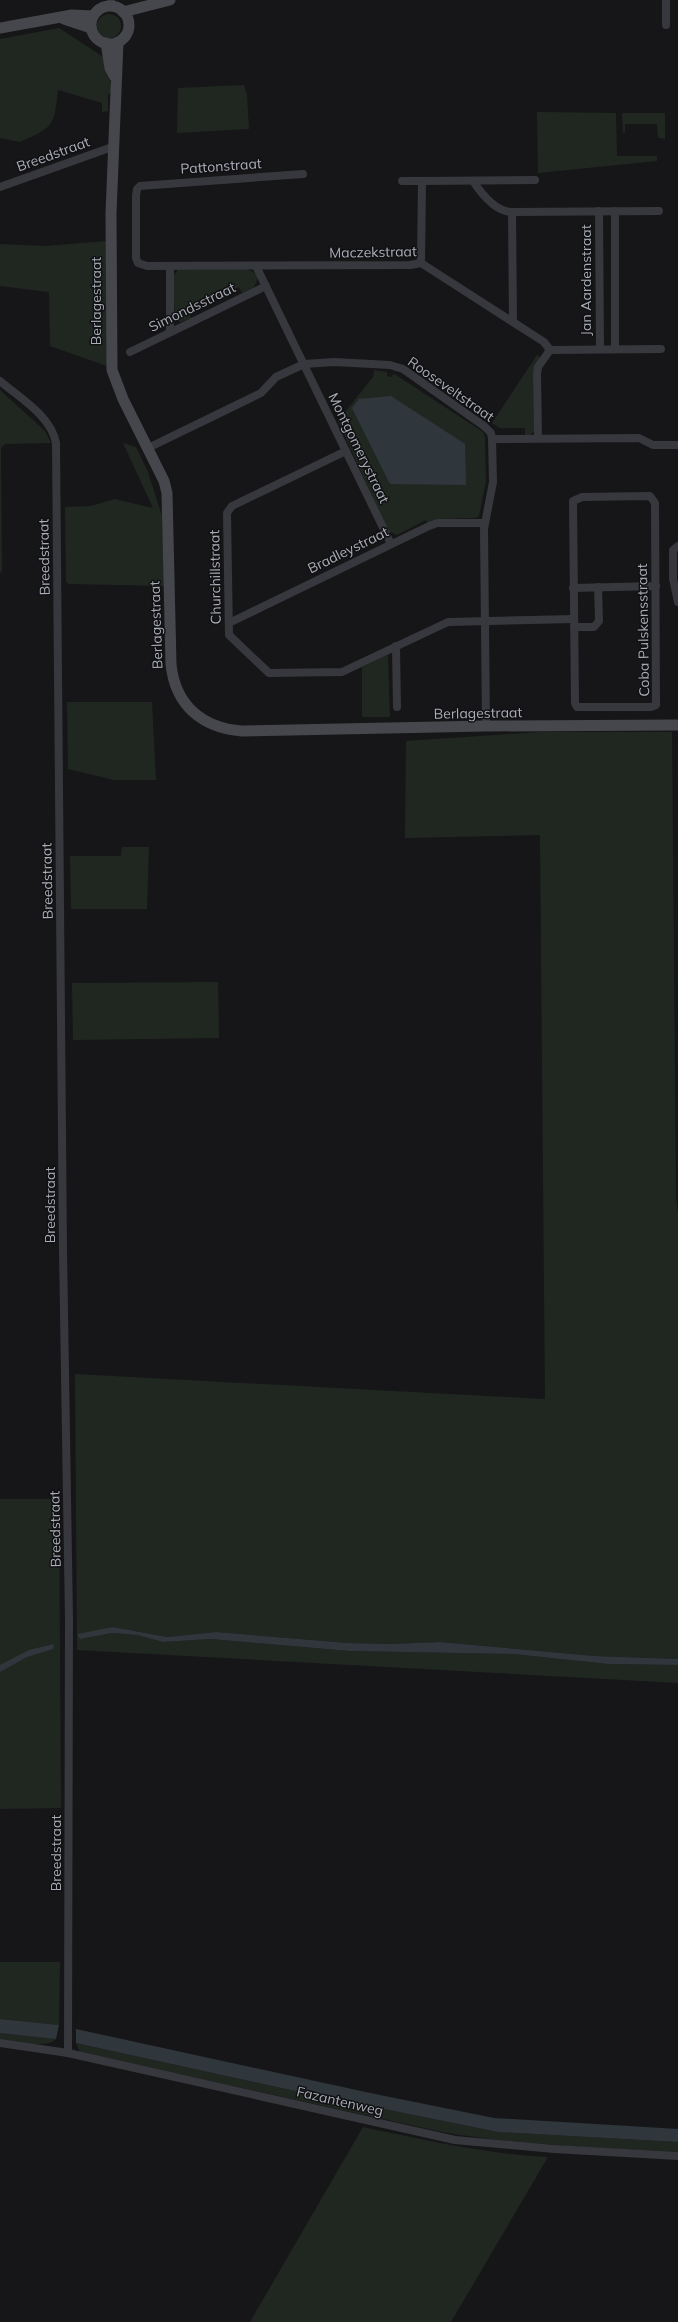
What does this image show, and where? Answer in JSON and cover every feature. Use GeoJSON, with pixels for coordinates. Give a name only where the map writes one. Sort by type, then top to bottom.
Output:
{"type":"FeatureCollection","features":[{"type":"Feature","properties":{"kind":"street"},"geometry":{"type":"LineString","coordinates":[[123,12],[170,0]]}},
{"type":"Feature","properties":{"kind":"street"},"geometry":{"type":"LineString","coordinates":[[666,0],[666,25]]}},
{"type":"Feature","properties":{"kind":"street"},"geometry":{"type":"LineString","coordinates":[[128,26],[123,12],[112,3],[104,7],[93,16],[91,28],[96,38],[106,43],[118,42],[125,35],[128,26],[152,4]]}},
{"type":"Feature","properties":{"kind":"street"},"geometry":{"type":"LineString","coordinates":[[0,28],[72,15],[93,16]]}},
{"type":"Feature","properties":{"kind":"street"},"geometry":{"type":"LineString","coordinates":[[55,18],[71,21],[91,28]]}},
{"type":"Feature","properties":{"kind":"street","name":"Berlagestraat"},"geometry":{"type":"LineString","coordinates":[[118,42],[118,66],[115,77],[115,146],[111,221],[112,370],[120,394],[164,481],[168,505],[172,676],[175,685],[186,705],[213,726],[225,730],[242,731],[486,726],[678,725]]}},
{"type":"Feature","properties":{"kind":"street","name":"Berlagestraat"},"geometry":{"type":"LineString","coordinates":[[106,43],[110,68],[115,77]]}},
{"type":"Feature","properties":{"kind":"street","name":"Breedstraat"},"geometry":{"type":"LineString","coordinates":[[0,187],[115,146]]}},
{"type":"Feature","properties":{"kind":"street","name":"Pattonstraat"},"geometry":{"type":"LineString","coordinates":[[140,186],[303,174]]}},
{"type":"Feature","properties":{"kind":"street"},"geometry":{"type":"LineString","coordinates":[[402,181],[535,180]]}},
{"type":"Feature","properties":{"kind":"street"},"geometry":{"type":"LineString","coordinates":[[421,263],[422,181]]}},
{"type":"Feature","properties":{"kind":"street"},"geometry":{"type":"LineString","coordinates":[[474,181],[483,196],[507,212],[659,211]]}},
{"type":"Feature","properties":{"kind":"street","name":"Maczekstraat"},"geometry":{"type":"LineString","coordinates":[[140,186],[137,189],[136,196],[136,258],[142,266],[410,265],[421,263],[513,321],[544,342],[550,350]]}},
{"type":"Feature","properties":{"kind":"street","name":"Jan Aardenstraat"},"geometry":{"type":"LineString","coordinates":[[599,211],[600,349]]}},
{"type":"Feature","properties":{"kind":"street","name":"Jan Aardenstraat"},"geometry":{"type":"LineString","coordinates":[[615,211],[615,349]]}},
{"type":"Feature","properties":{"kind":"street"},"geometry":{"type":"LineString","coordinates":[[512,212],[513,321]]}},
{"type":"Feature","properties":{"kind":"street"},"geometry":{"type":"LineString","coordinates":[[170,266],[170,332]]}},
{"type":"Feature","properties":{"kind":"street"},"geometry":{"type":"LineString","coordinates":[[256,266],[304,364]]}},
{"type":"Feature","properties":{"kind":"street","name":"Simondsstraat"},"geometry":{"type":"LineString","coordinates":[[130,352],[266,286]]}},
{"type":"Feature","properties":{"kind":"street"},"geometry":{"type":"LineString","coordinates":[[538,438],[537,373],[538,366],[550,350],[661,349]]}},
{"type":"Feature","properties":{"kind":"street","name":"Rooseveltstraat"},"geometry":{"type":"LineString","coordinates":[[148,448],[261,393],[276,376],[304,364],[334,362],[390,365],[403,369],[484,426],[492,438],[493,482],[484,523],[486,726]]}},
{"type":"Feature","properties":{"kind":"street","name":"Montgomerystraat"},"geometry":{"type":"LineString","coordinates":[[304,364],[391,544]]}},
{"type":"Feature","properties":{"kind":"street","name":"Breedstraat"},"geometry":{"type":"LineString","coordinates":[[0,381],[45,420],[54,434],[56,443],[63,1251],[69,1619],[68,2052]]}},
{"type":"Feature","properties":{"kind":"street"},"geometry":{"type":"LineString","coordinates":[[492,438],[639,438],[653,445],[678,445]]}},
{"type":"Feature","properties":{"kind":"street","name":"Churchillstraat"},"geometry":{"type":"LineString","coordinates":[[346,451],[232,506],[227,513],[229,635],[269,673],[342,672],[448,622],[486,621],[574,623],[594,627],[599,621],[598,587]]}},
{"type":"Feature","properties":{"kind":"street","name":"Coba Pulskensstraat"},"geometry":{"type":"LineString","coordinates":[[573,588],[573,501],[582,497],[646,496],[652,498],[654,503],[656,586],[656,705],[651,707],[577,707],[575,703],[574,623]]}},
{"type":"Feature","properties":{"kind":"street","name":"Bradleystraat"},"geometry":{"type":"LineString","coordinates":[[229,623],[436,523],[484,523]]}},
{"type":"Feature","properties":{"kind":"street"},"geometry":{"type":"LineString","coordinates":[[676,547],[676,589],[678,602]]}},
{"type":"Feature","properties":{"kind":"street"},"geometry":{"type":"LineString","coordinates":[[574,623],[573,588],[656,586]]}},
{"type":"Feature","properties":{"kind":"street"},"geometry":{"type":"LineString","coordinates":[[396,646],[397,707]]}},
{"type":"Feature","properties":{"kind":"street","name":"Fazantenweg"},"geometry":{"type":"LineString","coordinates":[[0,2043],[68,2052],[455,2140],[554,2149],[678,2156]]}},
{"type":"Feature","properties":{"kind":"shaded area"},"geometry":{"type":"Polygon","coordinates":[[[109,14],[118,17],[121,26],[118,35],[109,38],[100,35],[97,26],[100,17],[109,14]]]}},
{"type":"Feature","properties":{"kind":"shaded area"},"geometry":{"type":"Polygon","coordinates":[[[59,28],[105,58],[112,91],[108,95],[108,111],[102,112],[102,103],[58,90],[53,118],[50,124],[40,133],[20,142],[0,138],[0,39],[59,28]]]}},
{"type":"Feature","properties":{"kind":"shaded area"},"geometry":{"type":"Polygon","coordinates":[[[244,85],[247,95],[249,129],[177,133],[178,88],[244,85]]]}},
{"type":"Feature","properties":{"kind":"shaded area"},"geometry":{"type":"Polygon","coordinates":[[[537,112],[616,113],[617,156],[657,156],[657,161],[538,173],[537,112]]]}},
{"type":"Feature","properties":{"kind":"shaded area"},"geometry":{"type":"Polygon","coordinates":[[[622,113],[665,113],[665,139],[658,138],[657,124],[625,124],[625,133],[623,133],[622,113]]]}},
{"type":"Feature","properties":{"kind":"shaded area"},"geometry":{"type":"Polygon","coordinates":[[[107,241],[107,366],[50,346],[49,292],[0,286],[0,244],[45,246],[107,241]]]}},
{"type":"Feature","properties":{"kind":"shaded area"},"geometry":{"type":"Polygon","coordinates":[[[247,269],[255,273],[258,278],[254,287],[242,293],[239,287],[189,311],[191,318],[181,322],[175,320],[173,276],[178,270],[247,269]]]}},
{"type":"Feature","properties":{"kind":"shaded area"},"geometry":{"type":"Polygon","coordinates":[[[537,355],[540,357],[533,371],[534,431],[530,435],[525,435],[525,428],[500,428],[492,423],[537,355]]]}},
{"type":"Feature","properties":{"kind":"shaded area"},"geometry":{"type":"Polygon","coordinates":[[[374,370],[387,372],[387,376],[392,377],[393,374],[396,375],[483,432],[485,437],[486,481],[479,516],[475,518],[437,519],[427,522],[426,520],[397,535],[388,531],[338,421],[373,377],[374,370]]]}},
{"type":"Feature","properties":{"kind":"shaded area"},"geometry":{"type":"Polygon","coordinates":[[[0,390],[45,431],[51,443],[5,444],[1,448],[2,570],[0,574],[0,390]]]}},
{"type":"Feature","properties":{"kind":"shaded area"},"geometry":{"type":"Polygon","coordinates":[[[391,396],[465,444],[466,485],[390,484],[352,408],[359,399],[391,396]]]}},
{"type":"Feature","properties":{"kind":"shaded area"},"geometry":{"type":"Polygon","coordinates":[[[123,443],[136,447],[148,472],[162,516],[164,586],[69,584],[66,582],[65,507],[91,506],[115,499],[153,508],[123,443]]]}},
{"type":"Feature","properties":{"kind":"shaded area"},"geometry":{"type":"Polygon","coordinates":[[[388,655],[390,717],[362,717],[362,667],[388,655]]]}},
{"type":"Feature","properties":{"kind":"shaded area"},"geometry":{"type":"Polygon","coordinates":[[[67,702],[152,702],[156,780],[114,780],[68,769],[67,702]]]}},
{"type":"Feature","properties":{"kind":"shaded area"},"geometry":{"type":"Polygon","coordinates":[[[540,732],[672,732],[676,1199],[678,1213],[678,1659],[595,1656],[440,1642],[391,1644],[348,1643],[216,1632],[167,1637],[113,1627],[81,1639],[113,1633],[137,1635],[163,1642],[211,1639],[349,1651],[513,1654],[608,1664],[678,1665],[678,1683],[77,1650],[75,1374],[545,1399],[540,835],[405,838],[406,741],[540,732]]]}},
{"type":"Feature","properties":{"kind":"shaded area"},"geometry":{"type":"Polygon","coordinates":[[[122,847],[149,847],[147,909],[71,909],[70,856],[121,856],[122,847]]]}},
{"type":"Feature","properties":{"kind":"shaded area"},"geometry":{"type":"Polygon","coordinates":[[[218,982],[219,1038],[73,1040],[72,983],[218,982]]]}},
{"type":"Feature","properties":{"kind":"shaded area"},"geometry":{"type":"Polygon","coordinates":[[[0,1499],[59,1499],[61,1808],[0,1809],[0,1499]]]}},
{"type":"Feature","properties":{"kind":"shaded area"},"geometry":{"type":"Polygon","coordinates":[[[113,1627],[167,1637],[216,1632],[348,1643],[391,1644],[440,1642],[595,1656],[678,1659],[678,1665],[608,1664],[513,1654],[349,1651],[211,1639],[163,1642],[137,1635],[113,1633],[80,1639],[78,1636],[78,1634],[113,1627]]]}},
{"type":"Feature","properties":{"kind":"shaded area"},"geometry":{"type":"Polygon","coordinates":[[[54,1644],[53,1649],[27,1657],[0,1672],[0,1665],[29,1650],[54,1644]]]}},
{"type":"Feature","properties":{"kind":"shaded area"},"geometry":{"type":"Polygon","coordinates":[[[0,1962],[60,1962],[59,2025],[0,2019],[0,1962]]]}},
{"type":"Feature","properties":{"kind":"shaded area"},"geometry":{"type":"Polygon","coordinates":[[[0,2019],[59,2025],[56,2039],[0,2033],[0,2019]]]}},
{"type":"Feature","properties":{"kind":"shaded area"},"geometry":{"type":"Polygon","coordinates":[[[76,2029],[375,2094],[494,2118],[678,2129],[678,2142],[498,2132],[300,2092],[76,2043],[76,2029]]]}},
{"type":"Feature","properties":{"kind":"shaded area"},"geometry":{"type":"Polygon","coordinates":[[[0,2033],[56,2039],[45,2044],[30,2044],[0,2039],[0,2033]]]}},
{"type":"Feature","properties":{"kind":"shaded area"},"geometry":{"type":"Polygon","coordinates":[[[76,2043],[300,2092],[498,2132],[678,2142],[678,2152],[530,2143],[442,2132],[80,2052],[76,2043]]]}},
{"type":"Feature","properties":{"kind":"shaded area"},"geometry":{"type":"Polygon","coordinates":[[[363,2127],[478,2150],[548,2157],[451,2322],[250,2322],[363,2127]]]}}]}
